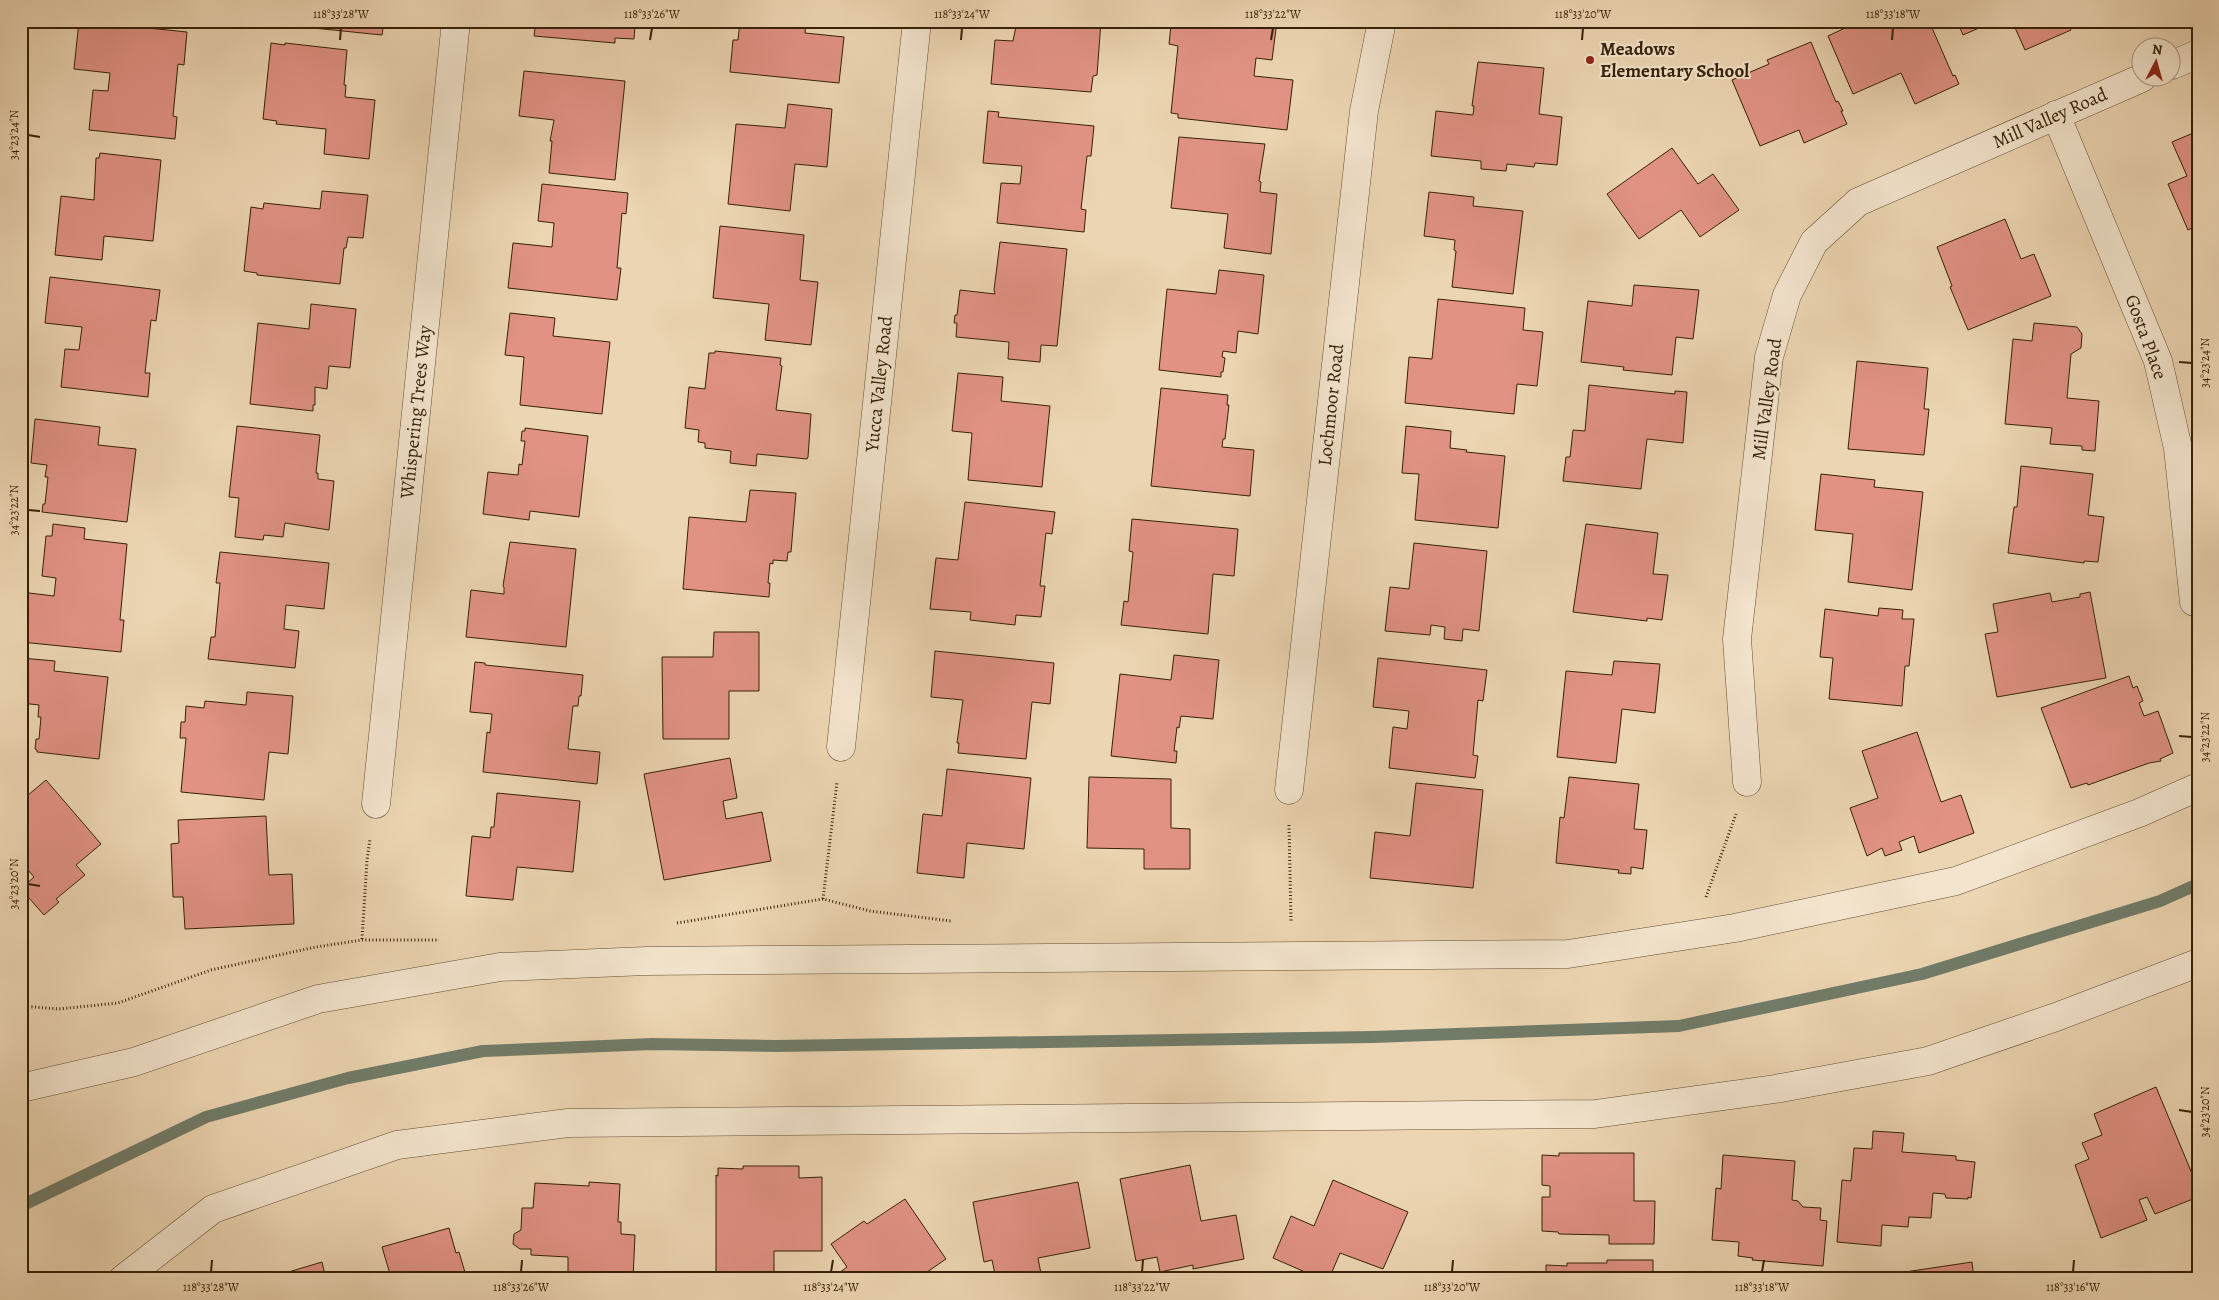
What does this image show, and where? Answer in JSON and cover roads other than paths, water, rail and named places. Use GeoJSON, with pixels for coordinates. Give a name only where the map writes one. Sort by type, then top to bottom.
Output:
{"type":"FeatureCollection","features":[{"type":"Feature","properties":{"kind":"street","name":"Whispering Trees Way"},"geometry":{"type":"LineString","coordinates":[[376,804],[456,21]]}},
{"type":"Feature","properties":{"kind":"street","name":"Yucca Valley Road"},"geometry":{"type":"LineString","coordinates":[[841,747],[917,21]]}},
{"type":"Feature","properties":{"kind":"street","name":"Lochmoor Road"},"geometry":{"type":"LineString","coordinates":[[1288,790],[1364,111],[1382,21]]}},
{"type":"Feature","properties":{"kind":"street"},"geometry":{"type":"LineString","coordinates":[[2182,61],[2198,54]]}},
{"type":"Feature","properties":{"kind":"street","name":"Mill Valley Road"},"geometry":{"type":"LineString","coordinates":[[1747,782],[1737,639],[1769,357],[1787,295],[1814,242],[1858,202],[2132,82]]}},
{"type":"Feature","properties":{"kind":"street","name":"Gosta Place"},"geometry":{"type":"LineString","coordinates":[[2056,115],[2158,361],[2178,448],[2194,602]]}},
{"type":"Feature","properties":{"kind":"street"},"geometry":{"type":"LineString","coordinates":[[21,1088],[134,1062],[318,999],[500,967],[666,961],[1568,954],[1735,928],[1956,881],[2139,813],[2198,787]]}},
{"type":"Feature","properties":{"kind":"street"},"geometry":{"type":"LineString","coordinates":[[124,1279],[213,1209],[397,1145],[568,1123],[1595,1114],[1776,1089],[1928,1061],[2056,1017],[2198,964]]}},
{"type":"Feature","properties":{"kind":"waterway"},"geometry":{"type":"LineString","coordinates":[[21,1206],[206,1117],[348,1078],[483,1051],[652,1044],[776,1046],[1373,1037],[1679,1026],[1922,974],[2160,901],[2198,884]]}},
{"type":"Feature","properties":{"kind":"place","name":"Meadows Elementary School"},"geometry":{"type":"Point","coordinates":[1590,60]}}]}
